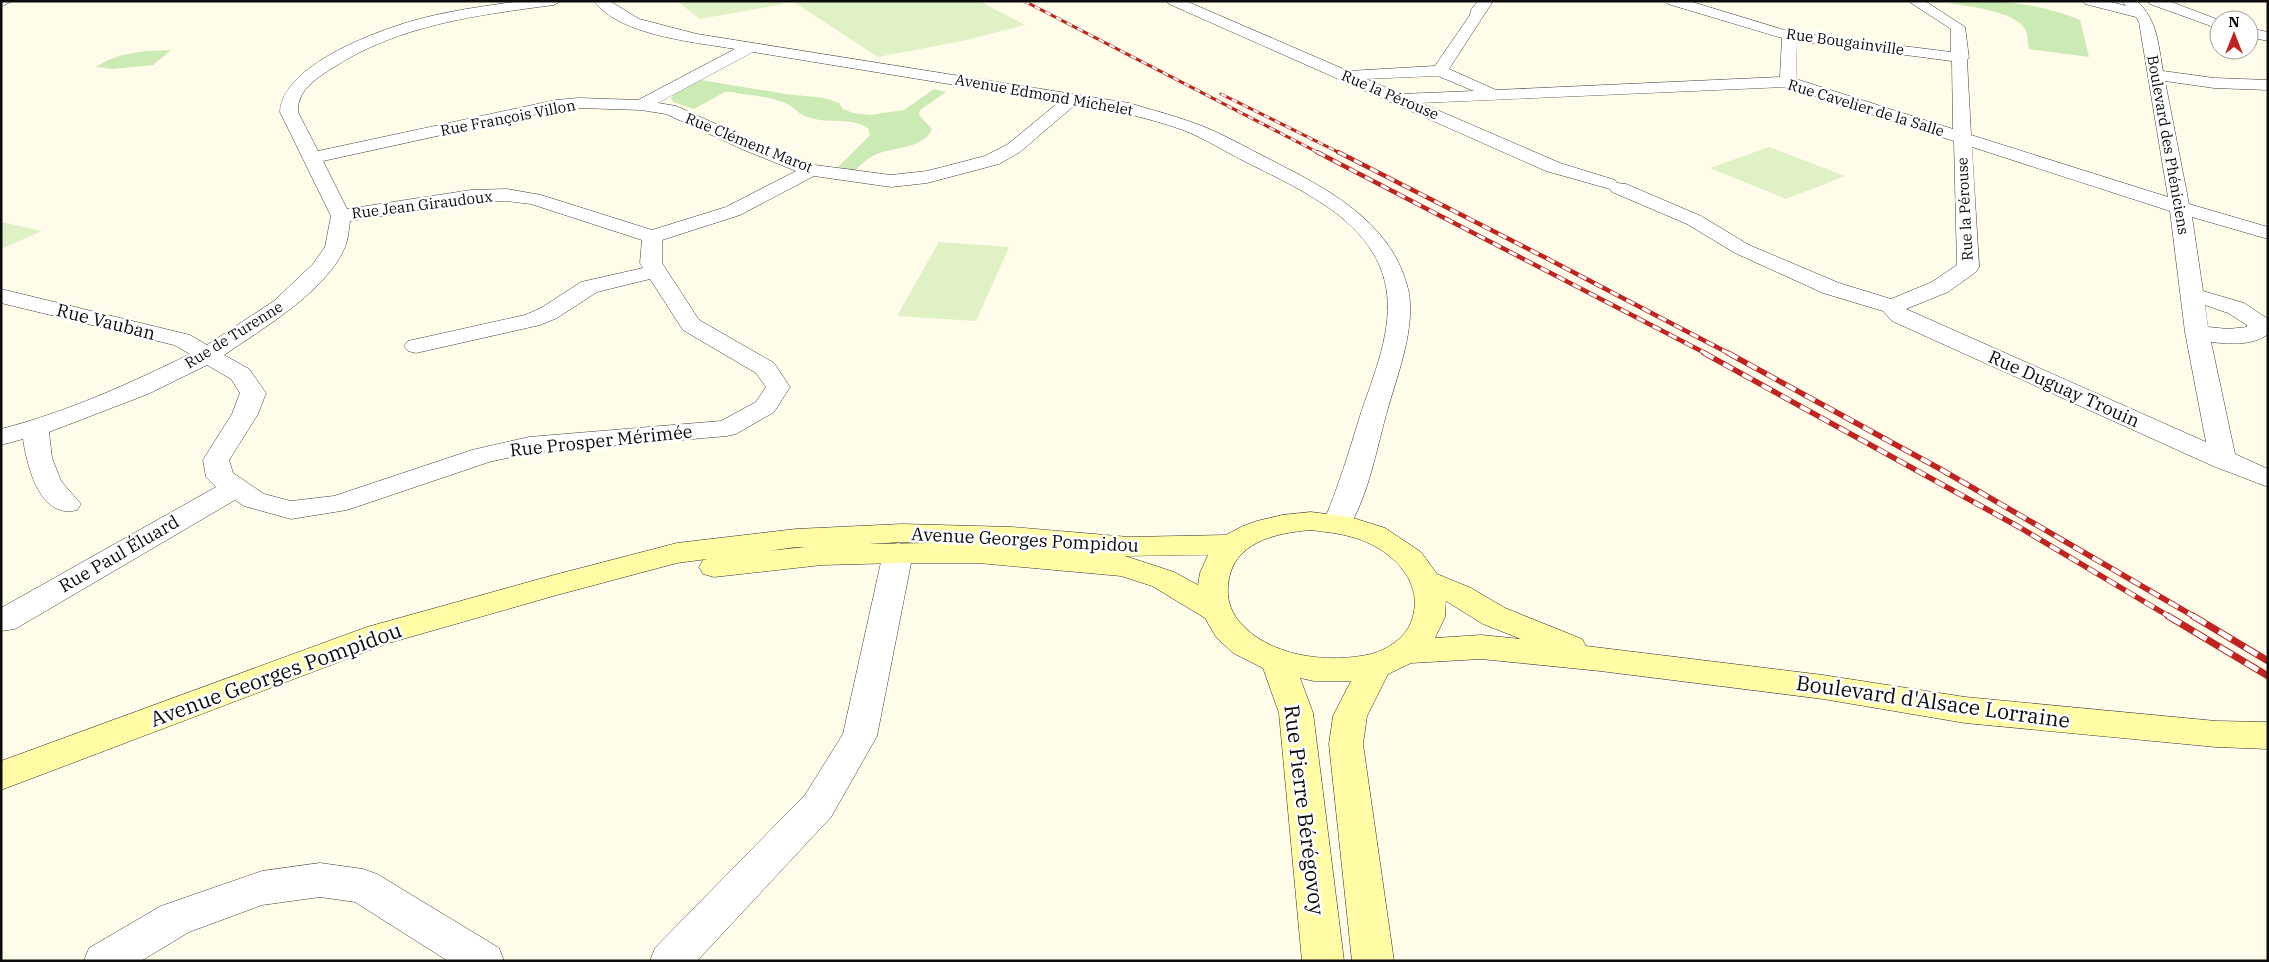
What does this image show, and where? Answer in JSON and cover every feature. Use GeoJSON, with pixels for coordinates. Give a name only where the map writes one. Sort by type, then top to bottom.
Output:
{"type":"FeatureCollection","features":[{"type":"Feature","properties":{"kind":"main road"},"geometry":{"type":"LineString","coordinates":[[1216,610],[1211,586],[1217,564],[1232,545],[1263,528],[1287,523],[1311,521],[1336,523],[1364,530],[1389,542],[1409,558],[1427,581],[1432,600],[1430,619],[1421,637],[1390,659],[1350,716],[1346,744],[1373,961]]}},
{"type":"Feature","properties":{"kind":"main road","name":"Avenue Georges Pompidou"},"geometry":{"type":"LineString","coordinates":[[1,776],[378,635],[554,585],[677,553],[796,538],[902,533],[1012,536],[1129,547],[1232,545]]}},
{"type":"Feature","properties":{"kind":"main road","name":"Avenue Georges Pompidou"},"geometry":{"type":"LineString","coordinates":[[554,585],[822,555],[898,553],[978,554],[1124,566],[1162,579],[1216,610]]}},
{"type":"Feature","properties":{"kind":"main road","name":"Boulevard d'Alsace Lorraine"},"geometry":{"type":"LineString","coordinates":[[1427,581],[1460,595],[1494,616],[1600,659]]}},
{"type":"Feature","properties":{"kind":"main road","name":"Boulevard d'Alsace Lorraine"},"geometry":{"type":"LineString","coordinates":[[1216,610],[1229,630],[1250,647],[1277,661],[1310,669],[1335,671],[1390,659],[1481,647],[1600,659],[1823,687],[1965,710],[2196,732],[2268,736]]}},
{"type":"Feature","properties":{"kind":"main road","name":"Rue Pierre Bérégovoy"},"geometry":{"type":"LineString","coordinates":[[1277,661],[1296,713],[1323,961]]}},
{"type":"Feature","properties":{"kind":"street"},"geometry":{"type":"LineString","coordinates":[[1,3],[5,1]]}},
{"type":"Feature","properties":{"kind":"street"},"geometry":{"type":"LineString","coordinates":[[342,216],[289,112],[289,104],[293,93],[314,72],[346,53],[416,25],[490,9],[554,1]]}},
{"type":"Feature","properties":{"kind":"street","name":"Avenue Edmond Michelet"},"geometry":{"type":"LineString","coordinates":[[601,1],[624,19],[652,28],[1123,107],[1190,127],[1277,170],[1329,199],[1365,229],[1386,257],[1397,287],[1398,320],[1394,347],[1349,495],[1336,523]]}},
{"type":"Feature","properties":{"kind":"street","name":"Rue la Pérouse"},"geometry":{"type":"LineString","coordinates":[[1174,1],[1553,167],[1613,186],[1694,220],[1742,249],[1831,288],[1891,306],[1940,287],[1968,268],[1961,137],[1961,58],[1958,27],[1915,1]]}},
{"type":"Feature","properties":{"kind":"street"},"geometry":{"type":"LineString","coordinates":[[1440,71],[1477,15],[1478,10],[1486,1]]}},
{"type":"Feature","properties":{"kind":"street","name":"Rue Bougainville"},"geometry":{"type":"LineString","coordinates":[[1673,1],[1790,36],[1961,58]]}},
{"type":"Feature","properties":{"kind":"street"},"geometry":{"type":"LineString","coordinates":[[2090,1],[2146,5],[2209,22]]}},
{"type":"Feature","properties":{"kind":"street","name":"Boulevard des Phéniciens"},"geometry":{"type":"LineString","coordinates":[[2146,5],[2146,22],[2165,76],[2179,206],[2197,332],[2231,464]]}},
{"type":"Feature","properties":{"kind":"street"},"geometry":{"type":"LineString","coordinates":[[1788,82],[1790,36]]}},
{"type":"Feature","properties":{"kind":"street","name":"Rue François Villon"},"geometry":{"type":"LineString","coordinates":[[312,158],[556,105],[641,105],[752,46]]}},
{"type":"Feature","properties":{"kind":"street"},"geometry":{"type":"LineString","coordinates":[[1344,75],[1440,71],[1496,94]]}},
{"type":"Feature","properties":{"kind":"street"},"geometry":{"type":"LineString","coordinates":[[2165,76],[2214,83],[2268,85]]}},
{"type":"Feature","properties":{"kind":"street","name":"Rue Cavelier de la Salle"},"geometry":{"type":"LineString","coordinates":[[1401,99],[1788,82],[2199,213],[2268,233]]}},
{"type":"Feature","properties":{"kind":"street","name":"Rue Clément Marot"},"geometry":{"type":"LineString","coordinates":[[641,105],[670,110],[750,146],[811,170],[891,181],[927,177],[992,160],[1014,148],[1074,98]]}},
{"type":"Feature","properties":{"kind":"street"},"geometry":{"type":"LineString","coordinates":[[652,238],[733,211],[811,170]]}},
{"type":"Feature","properties":{"kind":"street","name":"Rue Jean Giraudoux"},"geometry":{"type":"LineString","coordinates":[[342,216],[471,196],[507,195],[534,199],[652,238]]}},
{"type":"Feature","properties":{"kind":"street","name":"Rue de Turenne"},"geometry":{"type":"LineString","coordinates":[[1,437],[35,428],[139,390],[209,354],[282,306],[321,268],[334,247],[342,216]]}},
{"type":"Feature","properties":{"kind":"street","name":"Rue Prosper Mérimée"},"geometry":{"type":"LineString","coordinates":[[209,354],[240,374],[253,393],[244,414],[216,460],[220,478],[254,500],[290,510],[337,504],[481,456],[529,445],[726,428],[765,407],[778,386],[766,368],[692,325],[651,263],[652,238]]}},
{"type":"Feature","properties":{"kind":"street"},"geometry":{"type":"LineString","coordinates":[[416,346],[532,320],[548,313],[589,287],[656,272]]}},
{"type":"Feature","properties":{"kind":"street"},"geometry":{"type":"LineString","coordinates":[[2192,295],[2223,303],[2252,317],[2259,323],[2258,331],[2250,335],[2235,336],[2197,332]]}},
{"type":"Feature","properties":{"kind":"street","name":"Rue Vauban"},"geometry":{"type":"LineString","coordinates":[[1,296],[182,340],[209,354]]}},
{"type":"Feature","properties":{"kind":"street","name":"Rue Duguay Trouin"},"geometry":{"type":"LineString","coordinates":[[1891,306],[1900,316],[2268,479]]}},
{"type":"Feature","properties":{"kind":"street"},"geometry":{"type":"LineString","coordinates":[[35,428],[39,458],[48,484],[67,504]]}},
{"type":"Feature","properties":{"kind":"street","name":"Rue Paul Éluard"},"geometry":{"type":"LineString","coordinates":[[4,621],[235,488]]}},
{"type":"Feature","properties":{"kind":"street"},"geometry":{"type":"LineString","coordinates":[[670,961],[818,806],[860,736],[898,553]]}},
{"type":"Feature","properties":{"kind":"street"},"geometry":{"type":"LineString","coordinates":[[104,961],[184,916],[262,888],[320,880],[363,886],[484,961]]}},
{"type":"Feature","properties":{"kind":"green space"},"geometry":{"type":"Polygon","coordinates":[[[677,1],[779,1],[783,4],[700,19],[677,1]]]}},
{"type":"Feature","properties":{"kind":"green space"},"geometry":{"type":"Polygon","coordinates":[[[792,1],[979,1],[1025,25],[962,41],[878,57],[792,1]]]}},
{"type":"Feature","properties":{"kind":"green space"},"geometry":{"type":"Polygon","coordinates":[[[2006,2],[2031,6],[2080,20],[2089,57],[2029,49],[2025,29],[2020,23],[1990,10],[1948,3],[2006,2]]]}},
{"type":"Feature","properties":{"kind":"green space"},"geometry":{"type":"Polygon","coordinates":[[[171,50],[153,65],[113,69],[96,67],[122,55],[171,50]]]}},
{"type":"Feature","properties":{"kind":"green space"},"geometry":{"type":"Polygon","coordinates":[[[701,80],[786,94],[824,98],[839,103],[843,109],[853,113],[870,115],[904,110],[934,89],[946,92],[920,110],[919,115],[932,129],[928,136],[915,144],[874,156],[865,161],[855,171],[838,167],[870,135],[868,128],[855,123],[818,120],[803,115],[782,102],[732,92],[725,92],[694,109],[673,102],[671,98],[675,94],[701,80]]]}},
{"type":"Feature","properties":{"kind":"green space"},"geometry":{"type":"Polygon","coordinates":[[[1769,147],[1845,176],[1786,199],[1710,168],[1769,147]]]}},
{"type":"Feature","properties":{"kind":"green space"},"geometry":{"type":"Polygon","coordinates":[[[1,222],[42,231],[1,249],[1,222]]]}},
{"type":"Feature","properties":{"kind":"green space"},"geometry":{"type":"Polygon","coordinates":[[[939,242],[1009,247],[976,321],[897,316],[939,242]]]}},
{"type":"Feature","properties":{"kind":"railway"},"geometry":{"type":"LineString","coordinates":[[1024,1],[1319,153]]}},
{"type":"Feature","properties":{"kind":"railway"},"geometry":{"type":"LineString","coordinates":[[1221,94],[1339,152]]}},
{"type":"Feature","properties":{"kind":"railway"},"geometry":{"type":"LineString","coordinates":[[1317,152],[1707,354]]}},
{"type":"Feature","properties":{"kind":"railway"},"geometry":{"type":"LineString","coordinates":[[1339,152],[1730,354]]}},
{"type":"Feature","properties":{"kind":"railway"},"geometry":{"type":"LineString","coordinates":[[1704,353],[2019,527],[2170,617]]}},
{"type":"Feature","properties":{"kind":"railway"},"geometry":{"type":"LineString","coordinates":[[1728,353],[1942,470],[2195,617]]}},
{"type":"Feature","properties":{"kind":"railway"},"geometry":{"type":"LineString","coordinates":[[2168,616],[2268,676]]}},
{"type":"Feature","properties":{"kind":"railway"},"geometry":{"type":"LineString","coordinates":[[2193,616],[2268,661]]}}]}
